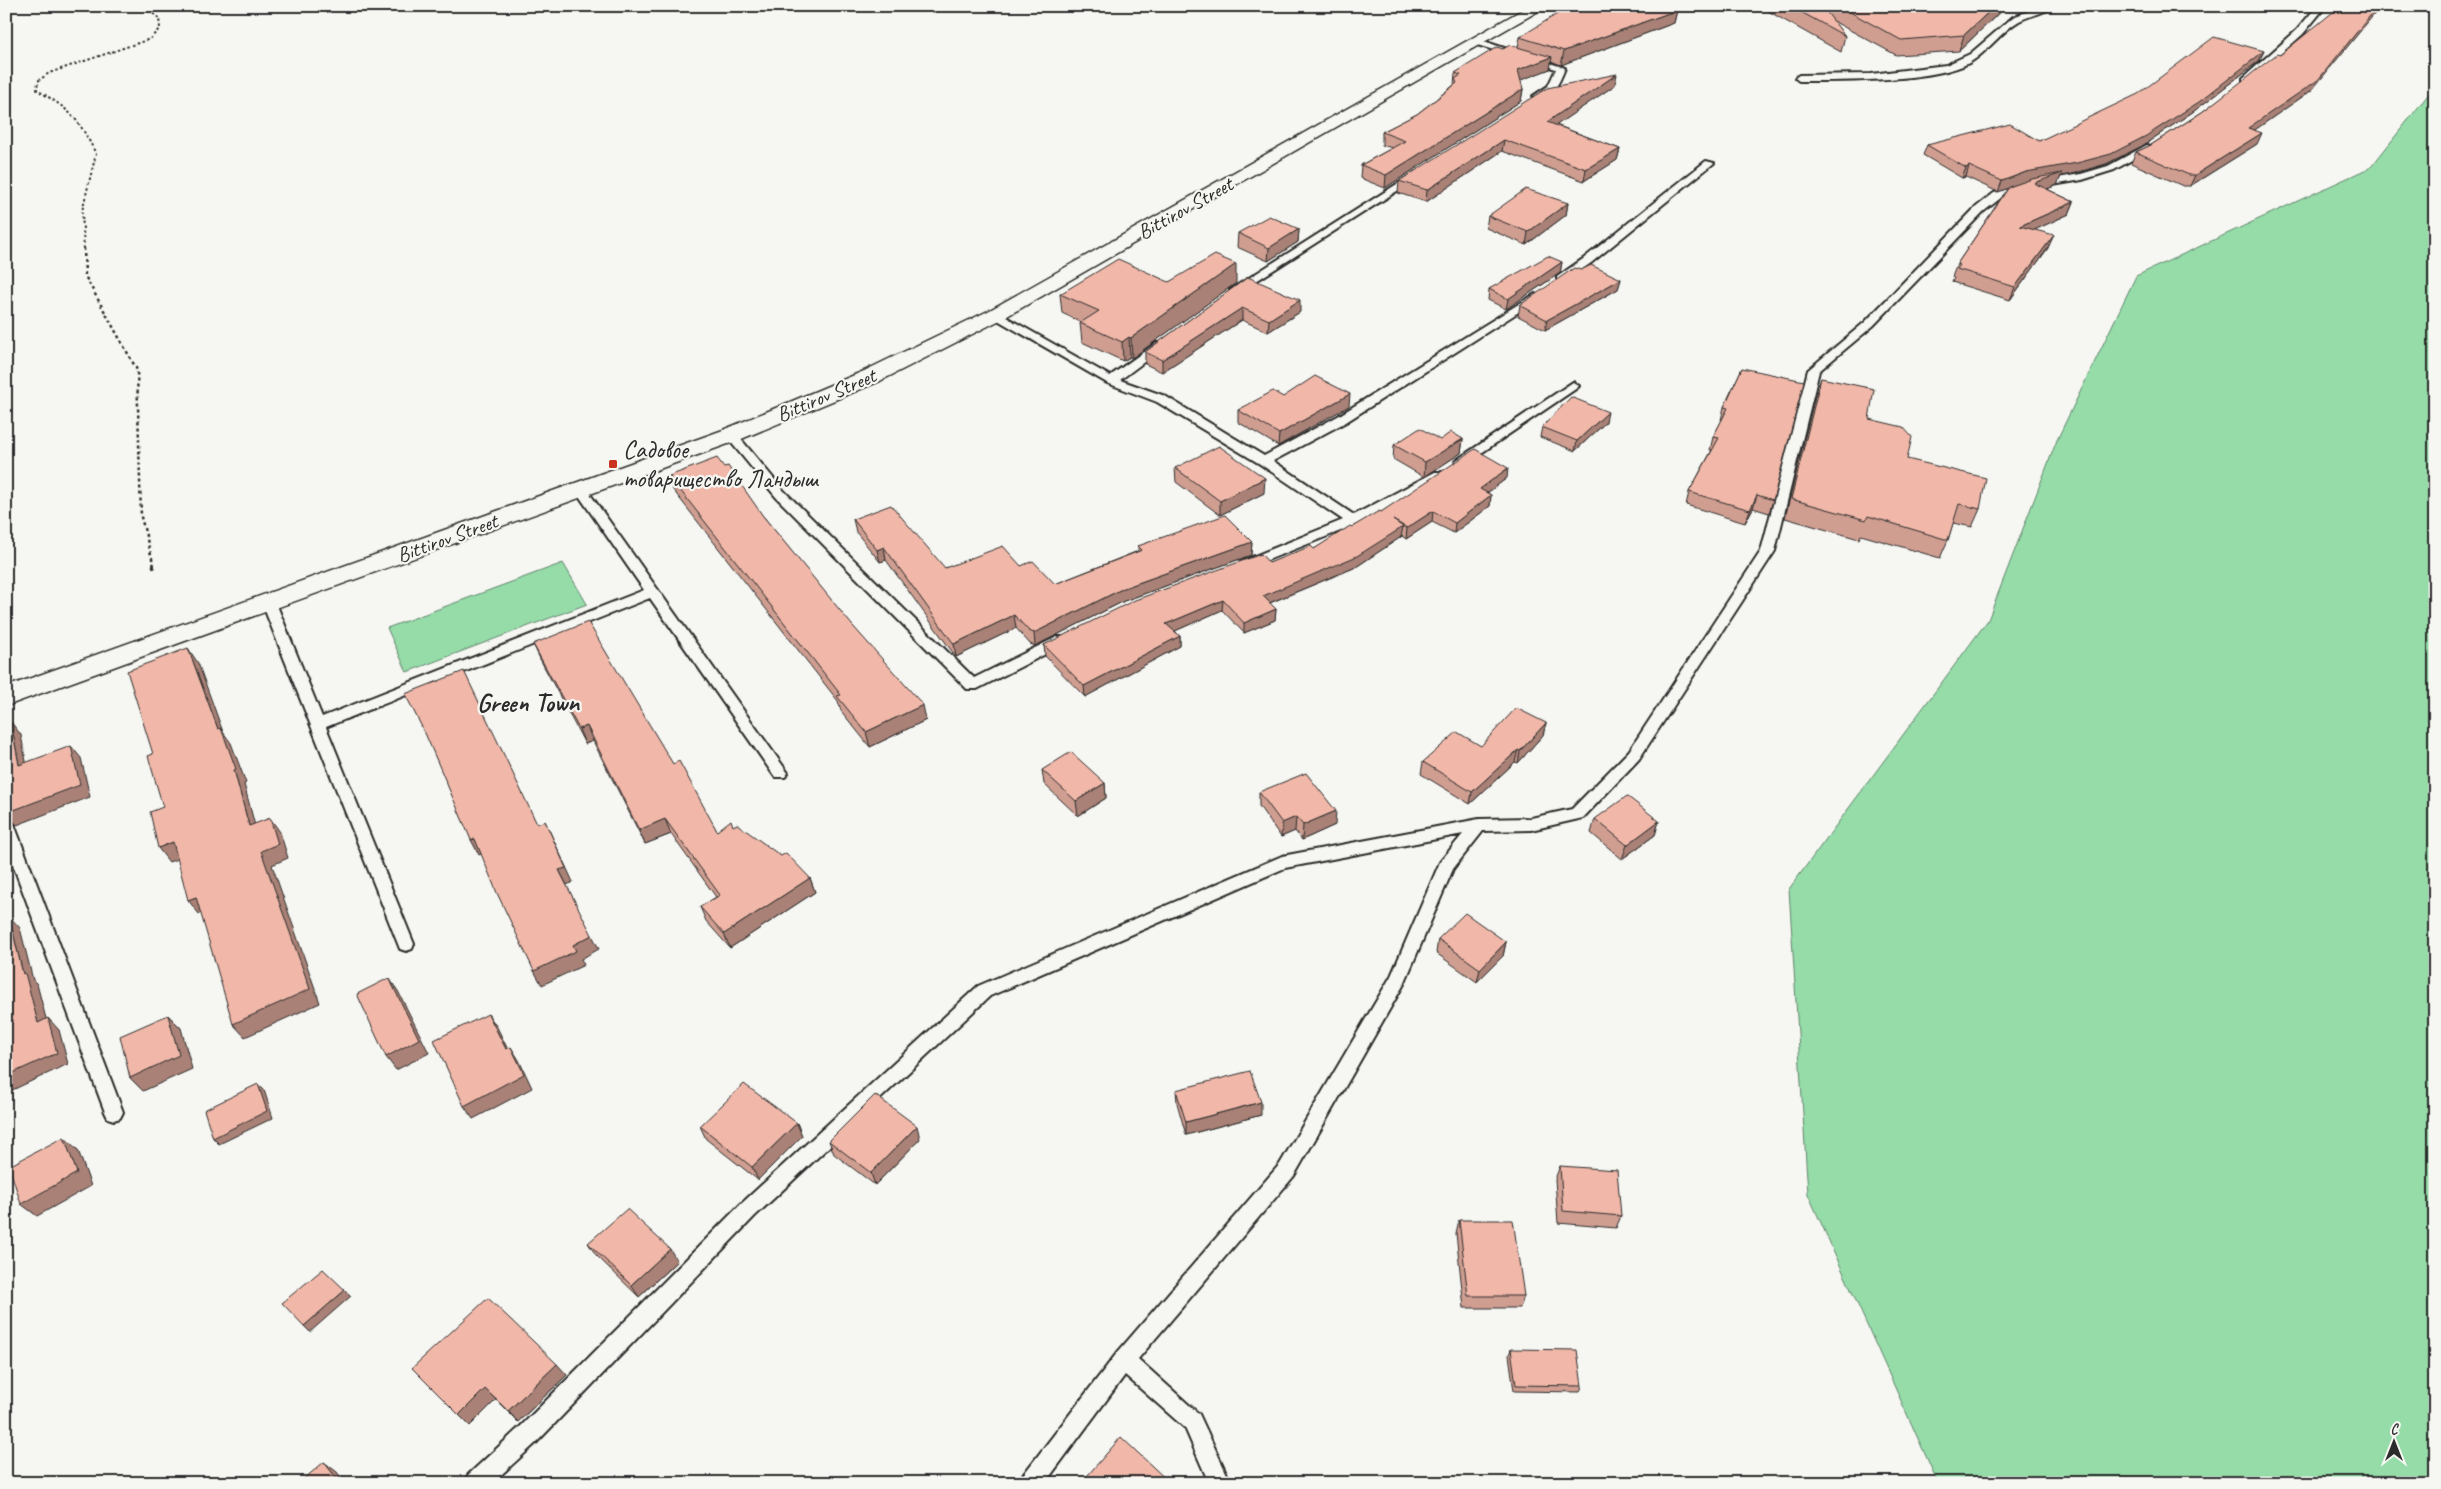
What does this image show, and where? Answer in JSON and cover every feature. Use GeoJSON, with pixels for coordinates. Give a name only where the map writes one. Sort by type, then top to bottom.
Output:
{"type":"FeatureCollection","features":[{"type":"Feature","properties":{"kind":"street","name":"Bittirov Street"},"geometry":{"type":"LineString","coordinates":[[6,697],[731,435],[872,376],[995,315],[1540,6]]}},
{"type":"Feature","properties":{"kind":"lane"},"geometry":{"type":"LineString","coordinates":[[1799,78],[1849,79],[1889,76],[1958,64],[1979,52],[1993,36],[2014,20],[2038,13],[2050,6]]}},
{"type":"Feature","properties":{"kind":"lane"},"geometry":{"type":"LineString","coordinates":[[2235,89],[2300,32],[2322,6]]}},
{"type":"Feature","properties":{"kind":"lane"},"geometry":{"type":"LineString","coordinates":[[1477,42],[1561,68],[1552,88],[1527,103]]}},
{"type":"Feature","properties":{"kind":"lane"},"geometry":{"type":"LineString","coordinates":[[476,1483],[528,1435],[748,1210],[984,991],[1282,862],[1479,825],[1532,824],[1577,814],[1634,755],[1768,551],[1814,370],[1869,324],[1979,210],[1998,195],[2028,186],[2082,177],[2111,168],[2140,154],[2164,138]]}},
{"type":"Feature","properties":{"kind":"lane"},"geometry":{"type":"LineString","coordinates":[[1264,461],[1342,419],[1545,290],[1587,261],[1709,164]]}},
{"type":"Feature","properties":{"kind":"lane"},"geometry":{"type":"LineString","coordinates":[[1225,297],[1428,168]]}},
{"type":"Feature","properties":{"kind":"lane"},"geometry":{"type":"LineString","coordinates":[[995,315],[1111,381],[1161,399],[1264,461],[1352,521]]}},
{"type":"Feature","properties":{"kind":"lane"},"geometry":{"type":"LineString","coordinates":[[1111,381],[1172,336]]}},
{"type":"Feature","properties":{"kind":"lane"},"geometry":{"type":"LineString","coordinates":[[1233,570],[1352,521],[1433,479],[1574,386]]}},
{"type":"Feature","properties":{"kind":"lane"},"geometry":{"type":"LineString","coordinates":[[731,435],[780,494],[972,685],[1078,632]]}},
{"type":"Feature","properties":{"kind":"lane"},"geometry":{"type":"LineString","coordinates":[[582,490],[780,773]]}},
{"type":"Feature","properties":{"kind":"lane"},"geometry":{"type":"LineString","coordinates":[[318,724],[652,592]]}},
{"type":"Feature","properties":{"kind":"lane"},"geometry":{"type":"LineString","coordinates":[[269,603],[406,944]]}},
{"type":"Feature","properties":{"kind":"lane"},"geometry":{"type":"LineString","coordinates":[[6,824],[114,1112]]}},
{"type":"Feature","properties":{"kind":"lane"},"geometry":{"type":"LineString","coordinates":[[1031,1483],[1124,1360],[1287,1170],[1398,978],[1446,866],[1479,825]]}},
{"type":"Feature","properties":{"kind":"lane"},"geometry":{"type":"LineString","coordinates":[[1124,1360],[1192,1421],[1220,1483]]}},
{"type":"Feature","properties":{"kind":"path"},"geometry":{"type":"LineString","coordinates":[[130,6],[147,9],[158,18],[160,28],[150,39],[49,73],[38,81],[37,90],[62,105],[81,124],[96,154],[82,211],[85,276],[137,370],[140,517],[154,572]]}},
{"type":"Feature","properties":{"kind":"green space"},"geometry":{"type":"Polygon","coordinates":[[[2435,86],[2435,1483],[1938,1483],[1808,1194],[1789,889],[1988,620],[2057,440],[2136,276],[2371,167],[2435,86]]]}},
{"type":"Feature","properties":{"kind":"green space"},"geometry":{"type":"Polygon","coordinates":[[[563,563],[587,604],[407,672],[387,628],[563,563]]]}},
{"type":"Feature","properties":{"kind":"building"},"geometry":{"type":"Polygon","coordinates":[[[1570,6],[1668,6],[1677,10],[1564,51],[1520,37],[1570,6]]]}},
{"type":"Feature","properties":{"kind":"building"},"geometry":{"type":"Polygon","coordinates":[[[1790,6],[1822,6],[1845,36],[1790,6]]]}},
{"type":"Feature","properties":{"kind":"building"},"geometry":{"type":"Polygon","coordinates":[[[1839,6],[1995,6],[1964,35],[1901,40],[1839,6]]]}},
{"type":"Feature","properties":{"kind":"building"},"geometry":{"type":"Polygon","coordinates":[[[2345,6],[2378,6],[2318,80],[2248,128],[2262,133],[2195,175],[2189,175],[2136,152],[2151,145],[2202,112],[2277,54],[2280,55],[2338,8],[2342,9],[2345,6]]]}},
{"type":"Feature","properties":{"kind":"building"},"geometry":{"type":"Polygon","coordinates":[[[2214,37],[2264,51],[2199,102],[2146,136],[2111,154],[2077,163],[2026,172],[2002,181],[1969,166],[1966,168],[1927,145],[2010,124],[2039,141],[2138,94],[2214,37]]]}},
{"type":"Feature","properties":{"kind":"building"},"geometry":{"type":"Polygon","coordinates":[[[1510,45],[1552,57],[1518,70],[1523,89],[1386,175],[1361,165],[1405,141],[1382,132],[1417,114],[1457,83],[1455,79],[1461,75],[1455,73],[1497,47],[1503,49],[1510,45]]]}},
{"type":"Feature","properties":{"kind":"building"},"geometry":{"type":"Polygon","coordinates":[[[1617,74],[1547,122],[1620,149],[1586,169],[1504,140],[1427,190],[1399,181],[1547,88],[1617,74]]]}},
{"type":"Feature","properties":{"kind":"building"},"geometry":{"type":"Polygon","coordinates":[[[2062,173],[2034,183],[2074,202],[2020,226],[2054,235],[2015,287],[1957,269],[1960,265],[1957,264],[2009,187],[2032,179],[2062,173]]]}},
{"type":"Feature","properties":{"kind":"building"},"geometry":{"type":"Polygon","coordinates":[[[1526,189],[1568,203],[1528,232],[1488,216],[1526,189]]]}},
{"type":"Feature","properties":{"kind":"building"},"geometry":{"type":"Polygon","coordinates":[[[1269,216],[1299,229],[1269,248],[1238,233],[1269,216]]]}},
{"type":"Feature","properties":{"kind":"building"},"geometry":{"type":"Polygon","coordinates":[[[1215,255],[1236,264],[1131,338],[1129,337],[1122,342],[1080,323],[1099,311],[1060,294],[1118,259],[1169,282],[1215,255]]]}},
{"type":"Feature","properties":{"kind":"building"},"geometry":{"type":"Polygon","coordinates":[[[1548,256],[1562,262],[1508,299],[1489,289],[1548,256]]]}},
{"type":"Feature","properties":{"kind":"building"},"geometry":{"type":"Polygon","coordinates":[[[1591,265],[1621,279],[1547,320],[1520,305],[1574,268],[1581,270],[1591,265]]]}},
{"type":"Feature","properties":{"kind":"building"},"geometry":{"type":"Polygon","coordinates":[[[1248,277],[1300,300],[1269,320],[1242,308],[1162,360],[1145,352],[1248,277]]]}},
{"type":"Feature","properties":{"kind":"building"},"geometry":{"type":"Polygon","coordinates":[[[1742,368],[1804,381],[1773,500],[1757,495],[1750,510],[1689,492],[1719,438],[1713,437],[1728,408],[1724,407],[1742,368]]]}},
{"type":"Feature","properties":{"kind":"building"},"geometry":{"type":"Polygon","coordinates":[[[1315,376],[1350,394],[1279,434],[1238,410],[1273,391],[1283,397],[1315,376]]]}},
{"type":"Feature","properties":{"kind":"building"},"geometry":{"type":"Polygon","coordinates":[[[1821,378],[1874,389],[1869,419],[1903,427],[1912,437],[1907,459],[1986,478],[1980,509],[1959,504],[1948,540],[1868,516],[1866,520],[1791,499],[1821,378]]]}},
{"type":"Feature","properties":{"kind":"building"},"geometry":{"type":"Polygon","coordinates":[[[1571,397],[1608,412],[1577,441],[1542,427],[1571,397]]]}},
{"type":"Feature","properties":{"kind":"building"},"geometry":{"type":"Polygon","coordinates":[[[1420,428],[1440,440],[1451,432],[1463,439],[1425,462],[1394,445],[1420,428]]]}},
{"type":"Feature","properties":{"kind":"building"},"geometry":{"type":"Polygon","coordinates":[[[1219,446],[1265,478],[1220,501],[1175,468],[1219,446]]]}},
{"type":"Feature","properties":{"kind":"building"},"geometry":{"type":"Polygon","coordinates":[[[1475,449],[1508,468],[1480,489],[1491,495],[1455,523],[1433,511],[1407,528],[1393,520],[1403,527],[1357,556],[1263,596],[1276,609],[1244,623],[1223,600],[1166,624],[1180,636],[1084,686],[1044,645],[1135,600],[1261,554],[1269,563],[1311,546],[1314,549],[1350,526],[1352,527],[1379,511],[1381,512],[1475,449]]]}},
{"type":"Feature","properties":{"kind":"building"},"geometry":{"type":"Polygon","coordinates":[[[717,458],[724,467],[728,466],[763,516],[852,625],[923,705],[866,732],[837,696],[841,695],[669,476],[717,458]]]}},
{"type":"Feature","properties":{"kind":"building"},"geometry":{"type":"Polygon","coordinates":[[[891,505],[945,568],[1003,546],[1021,566],[1033,561],[1055,584],[1142,550],[1138,546],[1225,515],[1252,542],[1124,588],[1034,633],[1029,631],[1014,615],[954,644],[884,547],[877,550],[853,519],[891,505]]]}},
{"type":"Feature","properties":{"kind":"building"},"geometry":{"type":"Polygon","coordinates":[[[588,622],[673,764],[679,761],[717,831],[731,820],[733,826],[737,824],[781,856],[786,853],[810,878],[724,934],[700,907],[720,895],[665,819],[639,830],[587,726],[579,729],[533,644],[588,622]]]}},
{"type":"Feature","properties":{"kind":"building"},"geometry":{"type":"Polygon","coordinates":[[[188,648],[218,729],[221,728],[236,769],[234,770],[249,826],[270,818],[278,844],[261,851],[310,989],[233,1024],[196,897],[188,900],[173,842],[158,848],[150,812],[163,807],[148,756],[153,754],[127,671],[188,648]]]}},
{"type":"Feature","properties":{"kind":"building"},"geometry":{"type":"Polygon","coordinates":[[[464,671],[537,824],[545,821],[566,868],[559,870],[592,935],[573,945],[576,951],[534,971],[497,893],[475,839],[471,840],[425,733],[405,694],[464,671]]]}},
{"type":"Feature","properties":{"kind":"building"},"geometry":{"type":"Polygon","coordinates":[[[1516,708],[1546,723],[1520,751],[1518,750],[1472,792],[1423,762],[1457,732],[1481,746],[1516,708]]]}},
{"type":"Feature","properties":{"kind":"building"},"geometry":{"type":"Polygon","coordinates":[[[11,722],[19,765],[71,746],[80,785],[6,813],[6,724],[11,722]]]}},
{"type":"Feature","properties":{"kind":"building"},"geometry":{"type":"Polygon","coordinates":[[[1071,752],[1105,783],[1076,801],[1042,770],[1071,752]]]}},
{"type":"Feature","properties":{"kind":"building"},"geometry":{"type":"Polygon","coordinates":[[[1306,773],[1336,811],[1303,825],[1296,817],[1282,823],[1259,792],[1306,773]]]}},
{"type":"Feature","properties":{"kind":"building"},"geometry":{"type":"Polygon","coordinates":[[[1627,796],[1659,821],[1627,845],[1595,819],[1627,796]]]}},
{"type":"Feature","properties":{"kind":"building"},"geometry":{"type":"Polygon","coordinates":[[[1465,913],[1506,942],[1480,969],[1438,939],[1465,913]]]}},
{"type":"Feature","properties":{"kind":"building"},"geometry":{"type":"Polygon","coordinates":[[[9,916],[23,974],[25,973],[38,1023],[48,1018],[57,1053],[6,1076],[6,917],[9,916]]]}},
{"type":"Feature","properties":{"kind":"building"},"geometry":{"type":"Polygon","coordinates":[[[389,978],[419,1039],[386,1057],[357,994],[389,978]]]}},
{"type":"Feature","properties":{"kind":"building"},"geometry":{"type":"Polygon","coordinates":[[[488,1014],[506,1049],[511,1047],[524,1074],[464,1106],[434,1040],[488,1014]]]}},
{"type":"Feature","properties":{"kind":"building"},"geometry":{"type":"Polygon","coordinates":[[[168,1015],[179,1055],[130,1078],[120,1036],[168,1015]]]}},
{"type":"Feature","properties":{"kind":"building"},"geometry":{"type":"Polygon","coordinates":[[[1250,1071],[1261,1102],[1186,1122],[1176,1090],[1250,1071]]]}},
{"type":"Feature","properties":{"kind":"building"},"geometry":{"type":"Polygon","coordinates":[[[258,1084],[267,1111],[213,1138],[204,1110],[258,1084]]]}},
{"type":"Feature","properties":{"kind":"building"},"geometry":{"type":"Polygon","coordinates":[[[744,1084],[797,1123],[752,1167],[700,1126],[744,1084]]]}},
{"type":"Feature","properties":{"kind":"building"},"geometry":{"type":"Polygon","coordinates":[[[875,1095],[917,1126],[871,1173],[829,1141],[875,1095]]]}},
{"type":"Feature","properties":{"kind":"building"},"geometry":{"type":"Polygon","coordinates":[[[64,1137],[77,1173],[21,1204],[9,1166],[64,1137]]]}},
{"type":"Feature","properties":{"kind":"building"},"geometry":{"type":"Polygon","coordinates":[[[1560,1166],[1617,1170],[1621,1216],[1563,1211],[1560,1166]]]}},
{"type":"Feature","properties":{"kind":"building"},"geometry":{"type":"Polygon","coordinates":[[[627,1209],[670,1249],[631,1285],[588,1243],[627,1209]]]}},
{"type":"Feature","properties":{"kind":"building"},"geometry":{"type":"Polygon","coordinates":[[[1459,1220],[1513,1220],[1524,1296],[1468,1296],[1459,1220]]]}},
{"type":"Feature","properties":{"kind":"building"},"geometry":{"type":"Polygon","coordinates":[[[323,1269],[345,1290],[304,1326],[282,1303],[323,1269]]]}},
{"type":"Feature","properties":{"kind":"building"},"geometry":{"type":"Polygon","coordinates":[[[488,1298],[557,1364],[508,1411],[485,1389],[459,1415],[412,1368],[488,1298]]]}},
{"type":"Feature","properties":{"kind":"building"},"geometry":{"type":"Polygon","coordinates":[[[1511,1349],[1577,1350],[1582,1386],[1516,1385],[1511,1349]]]}},
{"type":"Feature","properties":{"kind":"building"},"geometry":{"type":"Polygon","coordinates":[[[1121,1437],[1170,1483],[1081,1483],[1121,1437]]]}},
{"type":"Feature","properties":{"kind":"building"},"geometry":{"type":"Polygon","coordinates":[[[324,1462],[340,1483],[299,1483],[324,1462]]]}},
{"type":"Feature","properties":{"kind":"place","name":"Садовое товарищество Ландыш"},"geometry":{"type":"Point","coordinates":[613,464]}},
{"type":"Feature","properties":{"kind":"district","name":"Green Town"},"geometry":{"type":"Point","coordinates":[528,702]}}]}
